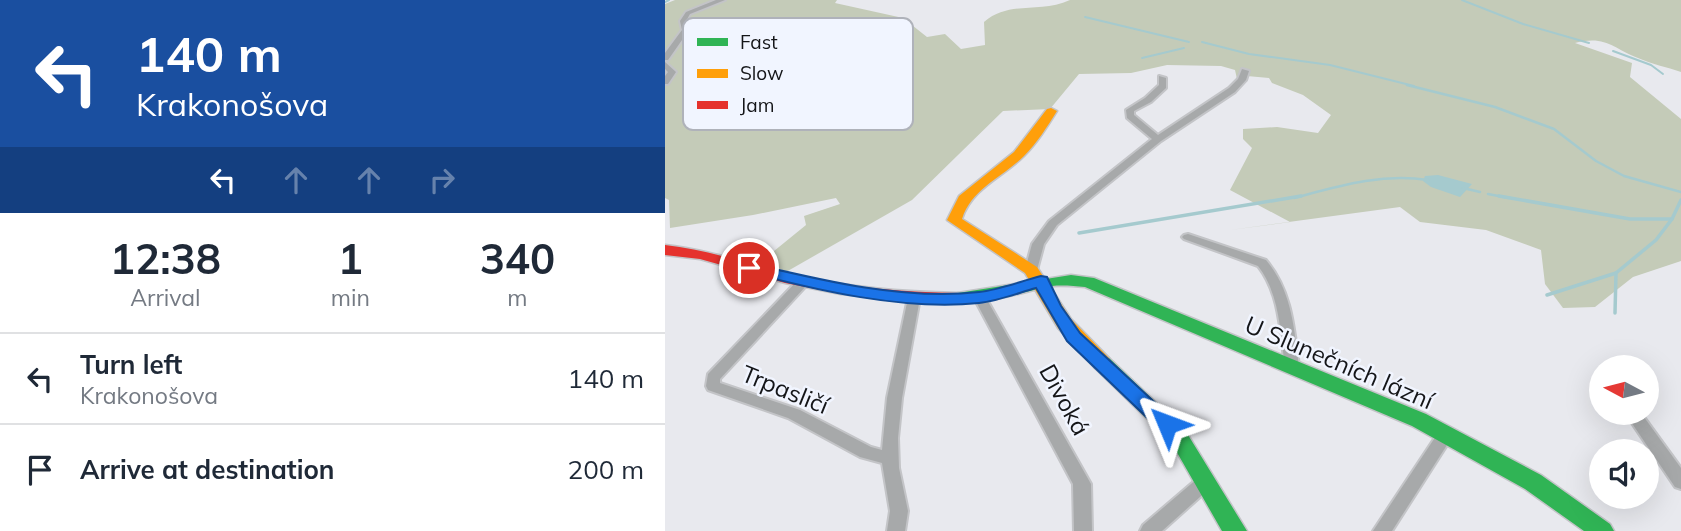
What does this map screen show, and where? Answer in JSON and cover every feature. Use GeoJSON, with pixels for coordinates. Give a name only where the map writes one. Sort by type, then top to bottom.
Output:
{"type":"FeatureCollection","features":[{"type":"Feature","properties":{"kind":"street"},"geometry":{"type":"LineString","coordinates":[[685,18],[688,13],[722,0]]}},
{"type":"Feature","properties":{"kind":"street"},"geometry":{"type":"LineString","coordinates":[[665,58],[683,36]]}},
{"type":"Feature","properties":{"kind":"street"},"geometry":{"type":"LineString","coordinates":[[665,64],[672,72],[665,82]]}},
{"type":"Feature","properties":{"kind":"street"},"geometry":{"type":"LineString","coordinates":[[1036,275],[1038,244],[1053,223],[1158,139],[1232,90],[1242,80],[1245,71]]}},
{"type":"Feature","properties":{"kind":"street"},"geometry":{"type":"LineString","coordinates":[[1158,139],[1130,116],[1131,110],[1148,100],[1163,86],[1162,78]]}},
{"type":"Feature","properties":{"kind":"street"},"geometry":{"type":"LineString","coordinates":[[1051,111],[1036,135],[1014,158],[967,195],[954,210],[954,220],[1036,275],[1053,307],[1074,337],[1178,436],[1235,531]]}},
{"type":"Feature","properties":{"kind":"street"},"geometry":{"type":"LineString","coordinates":[[1188,237],[1262,263],[1271,272],[1278,288],[1292,366]]}},
{"type":"Feature","properties":{"kind":"street","name":"U Slunečních lázní"},"geometry":{"type":"LineString","coordinates":[[665,250],[688,251],[803,282],[913,298],[980,298],[1036,275],[1088,282],[1419,420],[1533,482],[1602,531]]}},
{"type":"Feature","properties":{"kind":"street","name":"Trpasličí"},"geometry":{"type":"LineString","coordinates":[[803,282],[713,378],[713,386],[794,414],[866,452],[890,459]]}},
{"type":"Feature","properties":{"kind":"street"},"geometry":{"type":"LineString","coordinates":[[896,531],[901,514],[890,459],[895,401],[913,298]]}},
{"type":"Feature","properties":{"kind":"street","name":"Divoká"},"geometry":{"type":"LineString","coordinates":[[980,298],[1082,484],[1083,531]]}},
{"type":"Feature","properties":{"kind":"street"},"geometry":{"type":"LineString","coordinates":[[1641,425],[1681,482]]}},
{"type":"Feature","properties":{"kind":"street"},"geometry":{"type":"LineString","coordinates":[[1382,531],[1445,434]]}},
{"type":"Feature","properties":{"kind":"street"},"geometry":{"type":"LineString","coordinates":[[1149,531],[1205,483]]}},
{"type":"Feature","properties":{"kind":"green space"},"geometry":{"type":"Polygon","coordinates":[[[675,0],[837,0],[835,3],[903,18],[683,18],[683,130],[913,130],[913,26],[927,37],[945,34],[961,49],[985,45],[984,22],[994,15],[1070,0],[1681,0],[1681,72],[1643,60],[1602,42],[1575,43],[1632,63],[1630,77],[1681,119],[1681,261],[1633,277],[1595,307],[1563,308],[1545,284],[1541,250],[1486,230],[1420,222],[1400,207],[1290,222],[1230,190],[1252,148],[1243,139],[1243,129],[1277,127],[1318,133],[1331,115],[1303,95],[1272,83],[1269,78],[1247,76],[1237,79],[1235,70],[1221,66],[1167,65],[1131,73],[1079,74],[1050,109],[1003,111],[912,200],[786,272],[763,260],[806,225],[804,216],[840,204],[836,198],[670,228],[669,200],[665,198],[665,4],[675,0]]]}},
{"type":"Feature","properties":{"kind":"water"},"geometry":{"type":"Polygon","coordinates":[[[1438,175],[1472,184],[1460,197],[1431,187],[1423,181],[1425,176],[1438,175]]]}},
{"type":"Feature","properties":{"kind":"waterway"},"geometry":{"type":"LineString","coordinates":[[665,2],[669,0]]}},
{"type":"Feature","properties":{"kind":"waterway"},"geometry":{"type":"LineString","coordinates":[[1462,0],[1523,24],[1589,43]]}},
{"type":"Feature","properties":{"kind":"waterway"},"geometry":{"type":"LineString","coordinates":[[1085,17],[1189,42]]}},
{"type":"Feature","properties":{"kind":"waterway"},"geometry":{"type":"LineString","coordinates":[[1202,42],[1249,54],[1330,65],[1414,86]]}},
{"type":"Feature","properties":{"kind":"waterway"},"geometry":{"type":"LineString","coordinates":[[1142,58],[1184,48]]}},
{"type":"Feature","properties":{"kind":"waterway"},"geometry":{"type":"LineString","coordinates":[[1613,51],[1651,65],[1663,74]]}},
{"type":"Feature","properties":{"kind":"waterway"},"geometry":{"type":"LineString","coordinates":[[1407,85],[1495,107],[1554,129],[1596,161],[1624,176],[1681,192]]}},
{"type":"Feature","properties":{"kind":"waterway"},"geometry":{"type":"LineString","coordinates":[[1294,198],[1377,179],[1428,180]]}},
{"type":"Feature","properties":{"kind":"waterway"},"geometry":{"type":"LineString","coordinates":[[1463,188],[1480,192]]}},
{"type":"Feature","properties":{"kind":"waterway"},"geometry":{"type":"LineString","coordinates":[[1488,194],[1509,198]]}},
{"type":"Feature","properties":{"kind":"waterway"},"geometry":{"type":"LineString","coordinates":[[1079,233],[1301,196]]}},
{"type":"Feature","properties":{"kind":"waterway"},"geometry":{"type":"LineString","coordinates":[[1499,196],[1630,219],[1672,219]]}},
{"type":"Feature","properties":{"kind":"waterway"},"geometry":{"type":"LineString","coordinates":[[1672,219],[1681,200]]}},
{"type":"Feature","properties":{"kind":"waterway"},"geometry":{"type":"LineString","coordinates":[[1616,273],[1656,240],[1672,219]]}},
{"type":"Feature","properties":{"kind":"waterway"},"geometry":{"type":"LineString","coordinates":[[1547,295],[1616,273]]}},
{"type":"Feature","properties":{"kind":"waterway"},"geometry":{"type":"LineString","coordinates":[[1615,313],[1616,273]]}},
{"type":"Feature","properties":{"kind":"traffic: fast"},"geometry":{"type":"LineString","coordinates":[[958,298],[1054,281],[1088,282],[1419,420],[1533,482],[1602,531]]}},
{"type":"Feature","properties":{"kind":"traffic: fast"},"geometry":{"type":"LineString","coordinates":[[1102,363],[1178,436],[1235,531]]}},
{"type":"Feature","properties":{"kind":"traffic: slow"},"geometry":{"type":"LineString","coordinates":[[1051,111],[1018,155],[972,190],[964,199],[954,220],[1031,270],[1064,323],[1102,363]]}},
{"type":"Feature","properties":{"kind":"traffic: jam"},"geometry":{"type":"LineString","coordinates":[[665,250],[700,254],[785,278],[841,289],[899,296],[958,298]]}},
{"type":"Feature","properties":{"kind":"route"},"geometry":{"type":"LineString","coordinates":[[749,268],[803,282],[913,298],[980,298],[1041,281],[1053,307],[1074,337],[1167,424]]}}]}
